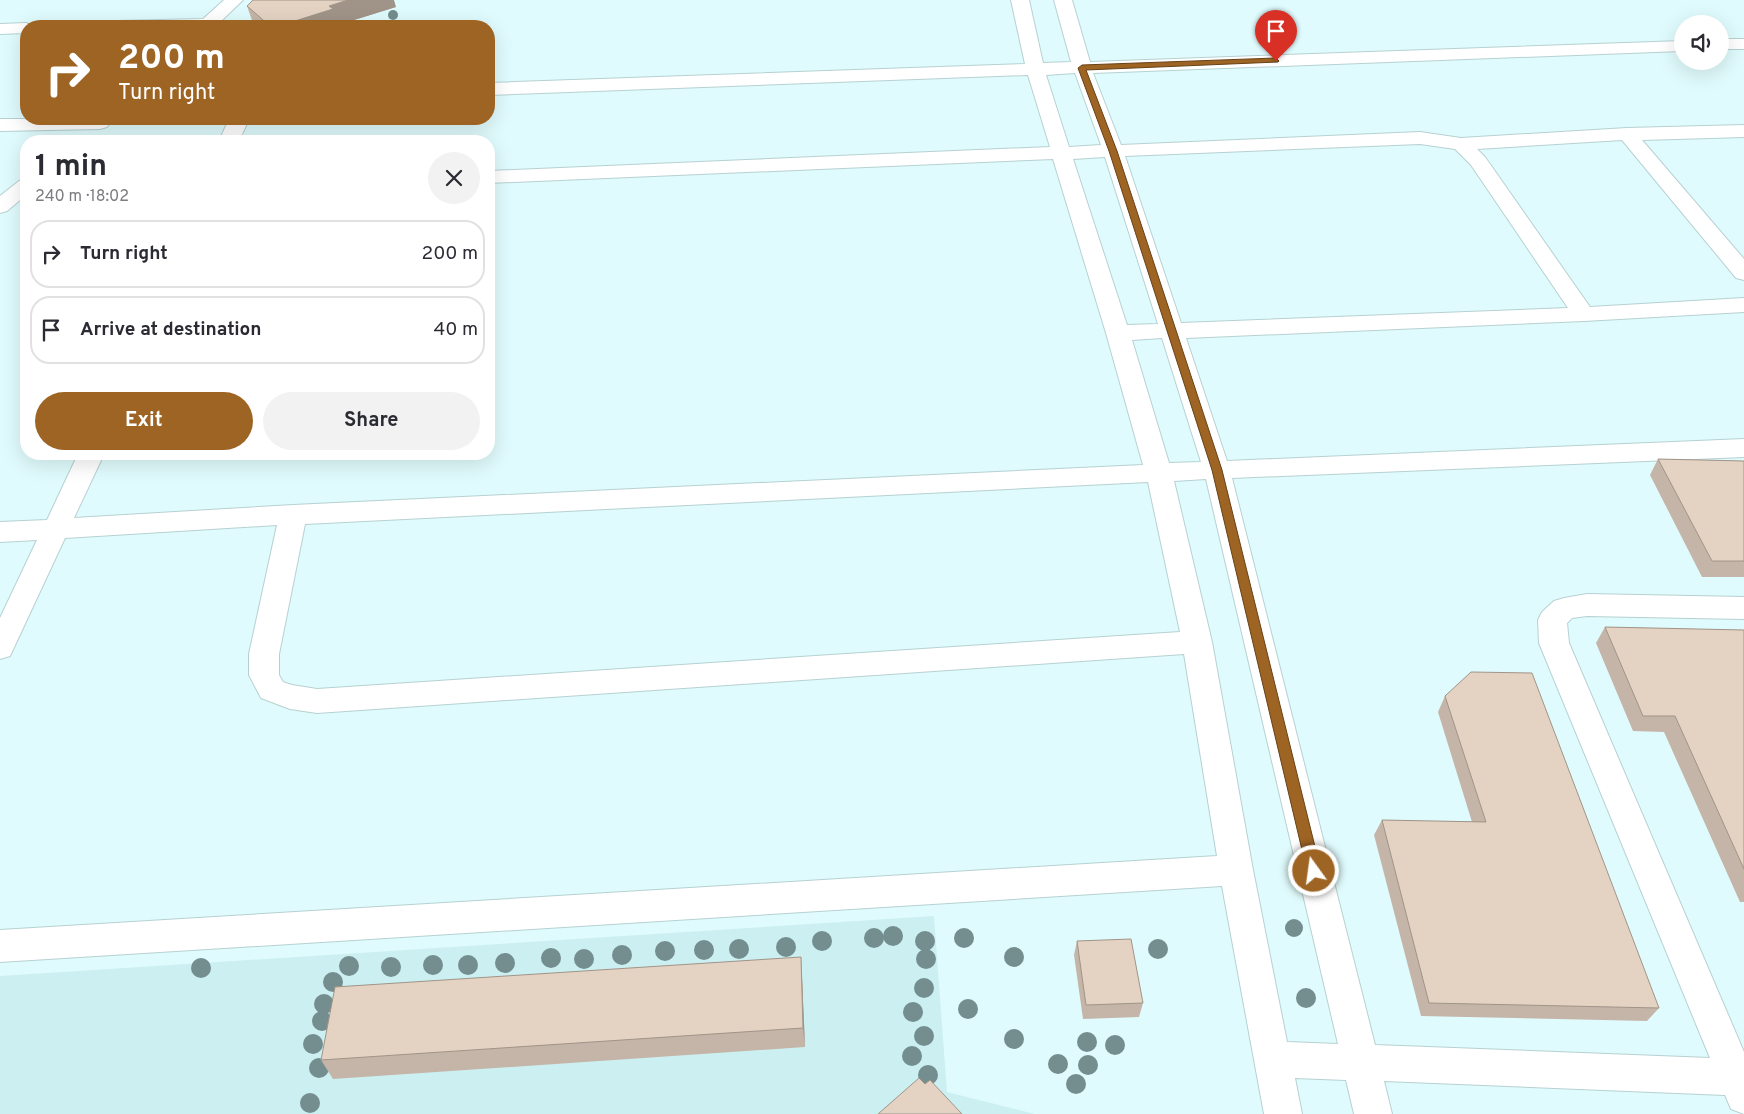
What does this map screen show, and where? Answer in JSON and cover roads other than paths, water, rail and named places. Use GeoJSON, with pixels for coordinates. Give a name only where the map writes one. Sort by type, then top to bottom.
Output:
{"type":"FeatureCollection","features":[{"type":"Feature","properties":{"kind":"street"},"geometry":{"type":"LineString","coordinates":[[212,20],[234,0]]}},
{"type":"Feature","properties":{"kind":"street"},"geometry":{"type":"LineString","coordinates":[[1020,0],[1035,69],[1118,333],[1159,474],[1197,642],[1236,870],[1283,1114]]}},
{"type":"Feature","properties":{"kind":"street"},"geometry":{"type":"LineString","coordinates":[[1063,0],[1082,68],[1113,151],[1217,470],[1373,1114]]}},
{"type":"Feature","properties":{"kind":"street"},"geometry":{"type":"LineString","coordinates":[[0,29],[20,28]]}},
{"type":"Feature","properties":{"kind":"street"},"geometry":{"type":"LineString","coordinates":[[1729,44],[1744,44]]}},
{"type":"Feature","properties":{"kind":"street"},"geometry":{"type":"LineString","coordinates":[[495,89],[1674,46]]}},
{"type":"Feature","properties":{"kind":"street"},"geometry":{"type":"LineString","coordinates":[[0,125],[20,124]]}},
{"type":"Feature","properties":{"kind":"street"},"geometry":{"type":"LineString","coordinates":[[86,135],[98,125]]}},
{"type":"Feature","properties":{"kind":"street"},"geometry":{"type":"LineString","coordinates":[[495,176],[1420,138],[1461,144],[1627,134],[1744,131]]}},
{"type":"Feature","properties":{"kind":"street"},"geometry":{"type":"LineString","coordinates":[[1627,134],[1744,273]]}},
{"type":"Feature","properties":{"kind":"street"},"geometry":{"type":"LineString","coordinates":[[1461,144],[1478,161],[1584,314]]}},
{"type":"Feature","properties":{"kind":"street"},"geometry":{"type":"LineString","coordinates":[[0,207],[20,190]]}},
{"type":"Feature","properties":{"kind":"street"},"geometry":{"type":"LineString","coordinates":[[1118,333],[1584,314],[1744,305]]}},
{"type":"Feature","properties":{"kind":"street"},"geometry":{"type":"LineString","coordinates":[[0,532],[293,515],[1217,470],[1561,454],[1744,448]]}},
{"type":"Feature","properties":{"kind":"street"},"geometry":{"type":"LineString","coordinates":[[0,648],[88,460]]}},
{"type":"Feature","properties":{"kind":"street"},"geometry":{"type":"LineString","coordinates":[[293,515],[264,654],[264,675],[272,690],[290,697],[318,700],[1197,642]]}},
{"type":"Feature","properties":{"kind":"street"},"geometry":{"type":"LineString","coordinates":[[1273,1059],[1360,1062],[1742,1084],[1554,644],[1552,620],[1564,609],[1587,605],[1744,608]]}},
{"type":"Feature","properties":{"kind":"street"},"geometry":{"type":"LineString","coordinates":[[0,946],[1236,870]]}}]}
